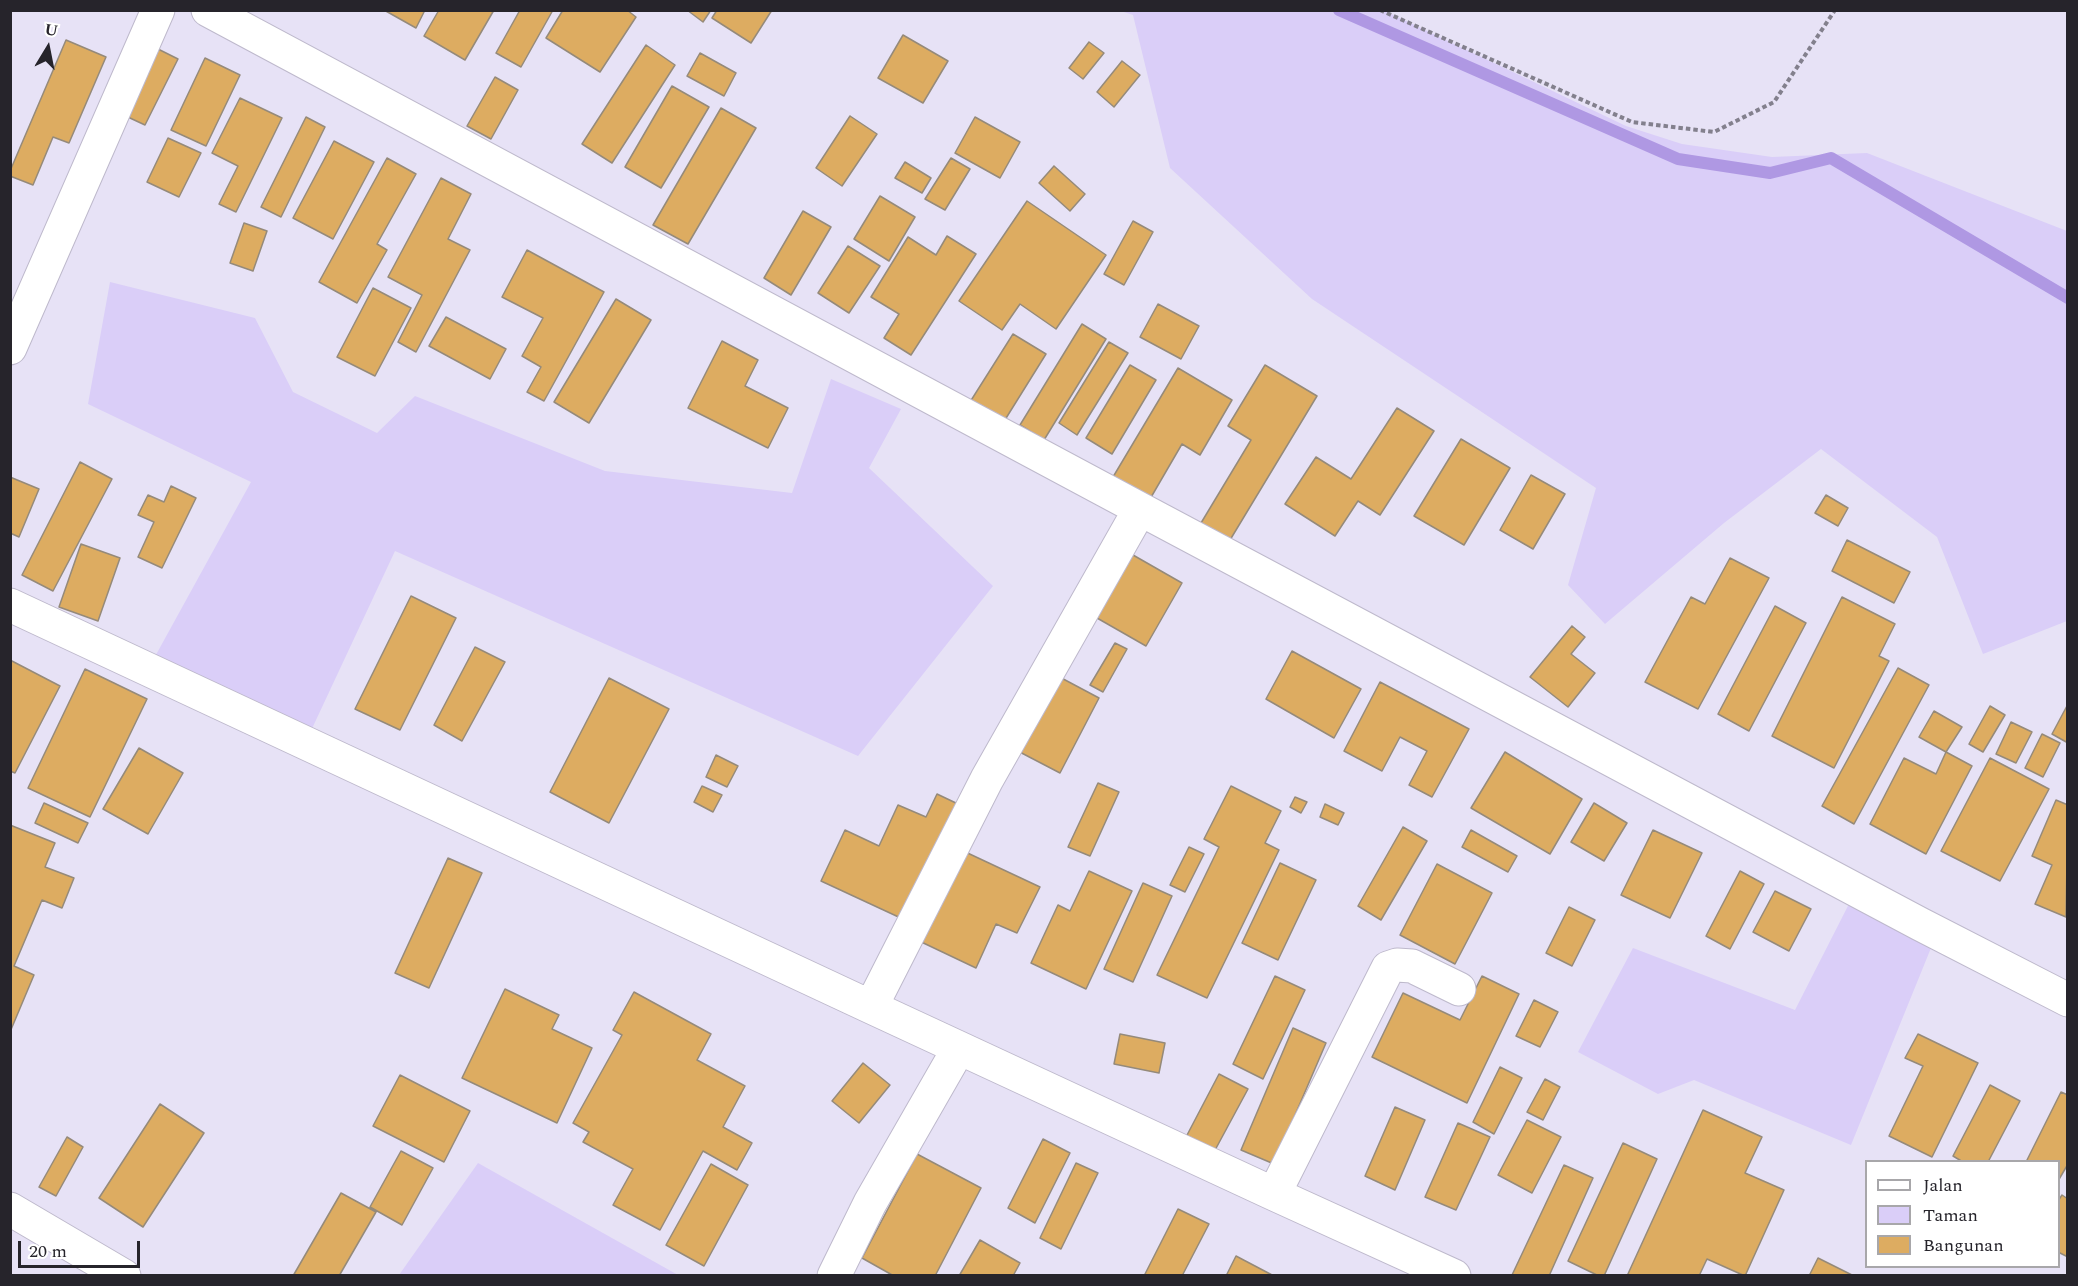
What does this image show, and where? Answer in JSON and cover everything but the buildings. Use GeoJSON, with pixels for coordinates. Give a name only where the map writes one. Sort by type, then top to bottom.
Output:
{"type":"FeatureCollection","features":[{"type":"Feature","properties":{"kind":"street"},"geometry":{"type":"LineString","coordinates":[[10,348],[158,10]]}},
{"type":"Feature","properties":{"kind":"street"},"geometry":{"type":"LineString","coordinates":[[208,10],[1140,509],[2067,1000]]}},
{"type":"Feature","properties":{"kind":"street"},"geometry":{"type":"LineString","coordinates":[[871,1007],[987,779],[1140,509]]}},
{"type":"Feature","properties":{"kind":"street"},"geometry":{"type":"LineString","coordinates":[[10,605],[959,1048],[1454,1275]]}},
{"type":"Feature","properties":{"kind":"street"},"geometry":{"type":"LineString","coordinates":[[1274,1194],[1388,968],[1396,965],[1412,966],[1459,989]]}},
{"type":"Feature","properties":{"kind":"street"},"geometry":{"type":"LineString","coordinates":[[834,1275],[870,1203],[959,1048]]}},
{"type":"Feature","properties":{"kind":"street"},"geometry":{"type":"LineString","coordinates":[[10,1209],[124,1275]]}},
{"type":"Feature","properties":{"kind":"path"},"geometry":{"type":"LineString","coordinates":[[1380,10],[1632,122],[1714,132],[1773,102],[1835,10]]}},
{"type":"Feature","properties":{"kind":"green space"},"geometry":{"type":"Polygon","coordinates":[[[1121,11],[1385,11],[1626,126],[1682,144],[1772,157],[1867,153],[2067,231],[2067,621],[1983,654],[1937,537],[1821,449],[1724,523],[1605,624],[1568,585],[1596,488],[1312,299],[1170,168],[1133,15],[1121,11]]]}},
{"type":"Feature","properties":{"kind":"green space"},"geometry":{"type":"Polygon","coordinates":[[[110,282],[255,318],[293,392],[377,433],[415,396],[605,471],[792,493],[831,379],[901,409],[869,468],[993,586],[858,756],[395,551],[309,735],[152,662],[251,482],[88,404],[110,282]]]}},
{"type":"Feature","properties":{"kind":"green space"},"geometry":{"type":"Polygon","coordinates":[[[1851,900],[1933,943],[1851,1145],[1694,1080],[1658,1094],[1578,1052],[1633,948],[1795,1010],[1851,900]]]}},
{"type":"Feature","properties":{"kind":"green space"},"geometry":{"type":"Polygon","coordinates":[[[478,1163],[678,1275],[399,1275],[478,1163]]]}},
{"type":"Feature","properties":{"kind":"waterway"},"geometry":{"type":"LineString","coordinates":[[1339,10],[1678,159],[1770,173],[1831,158],[2068,298]]}}]}
